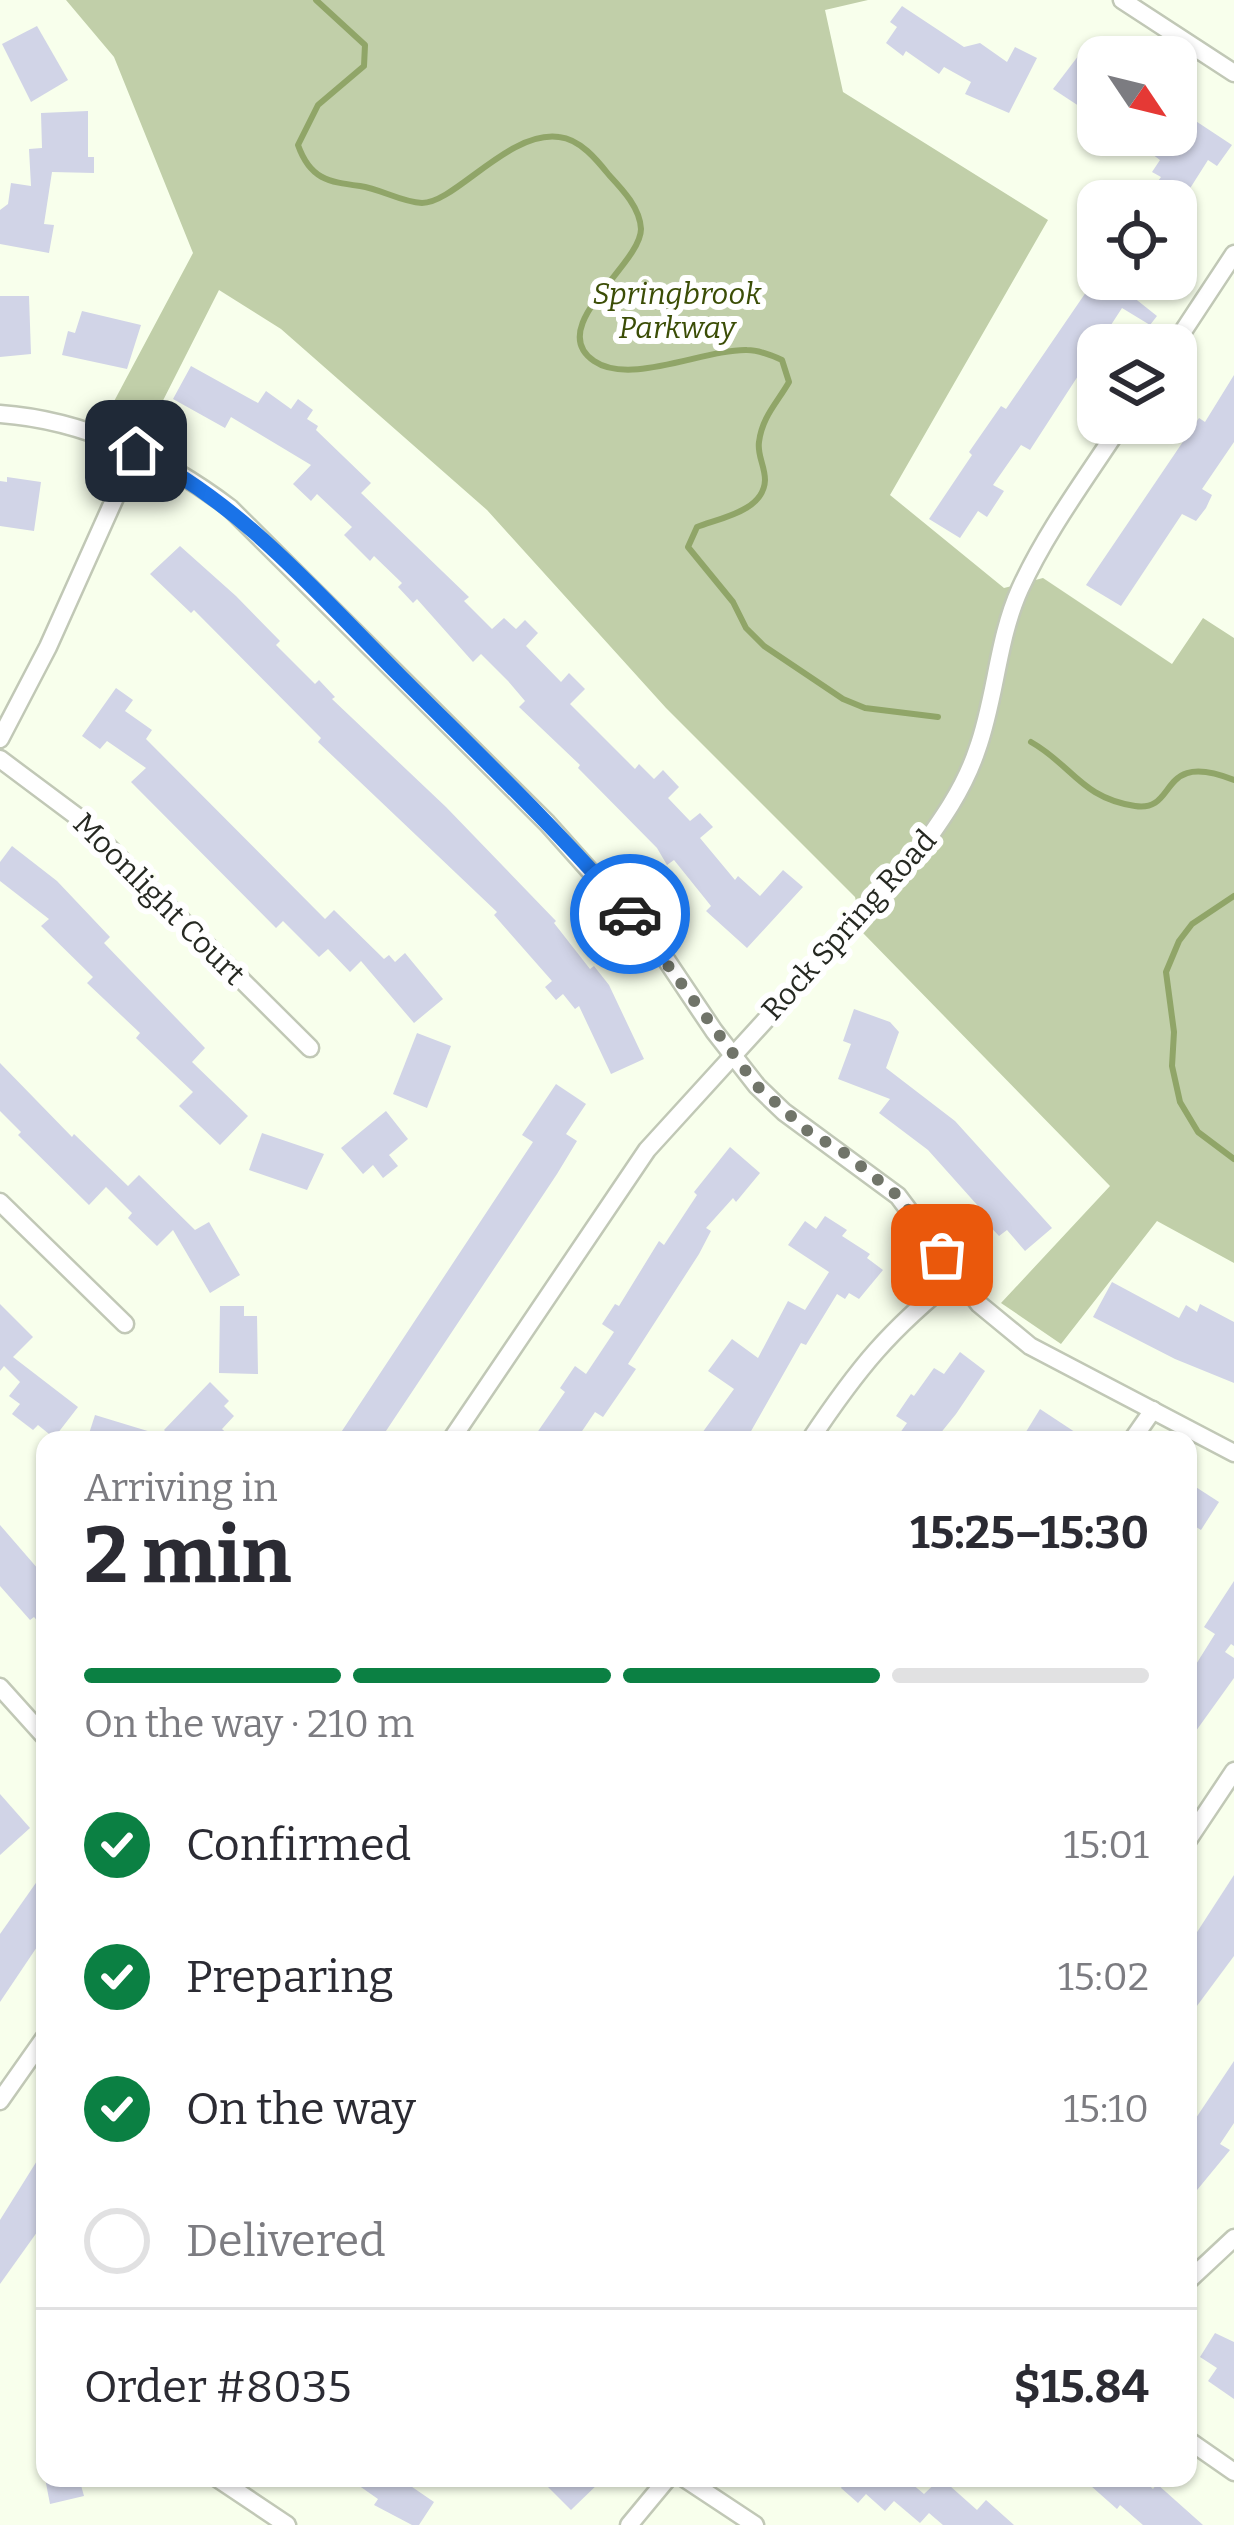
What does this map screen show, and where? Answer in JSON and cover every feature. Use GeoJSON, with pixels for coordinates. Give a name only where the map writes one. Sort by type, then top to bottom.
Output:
{"type":"FeatureCollection","features":[{"type":"Feature","properties":{"kind":"street"},"geometry":{"type":"LineString","coordinates":[[1122,0],[1234,73]]}},
{"type":"Feature","properties":{"kind":"street"},"geometry":{"type":"LineString","coordinates":[[1188,324],[1234,254]]}},
{"type":"Feature","properties":{"kind":"street"},"geometry":{"type":"LineString","coordinates":[[0,414],[79,429],[136,451],[230,508],[547,823],[656,946],[731,1056],[784,1112],[898,1196],[979,1304],[1030,1346],[1193,1431]]}},
{"type":"Feature","properties":{"kind":"street","name":"Rock Spring Road"},"geometry":{"type":"LineString","coordinates":[[457,1431],[628,1175],[917,854],[952,805],[978,749],[1019,591],[1056,523],[1108,444]]}},
{"type":"Feature","properties":{"kind":"street"},"geometry":{"type":"LineString","coordinates":[[0,739],[48,647],[136,451]]}},
{"type":"Feature","properties":{"kind":"street","name":"Moonlight Court"},"geometry":{"type":"LineString","coordinates":[[0,759],[79,818],[310,1048]]}},
{"type":"Feature","properties":{"kind":"street"},"geometry":{"type":"LineString","coordinates":[[0,1202],[125,1324]]}},
{"type":"Feature","properties":{"kind":"street"},"geometry":{"type":"LineString","coordinates":[[816,1431],[878,1345],[958,1275]]}},
{"type":"Feature","properties":{"kind":"street"},"geometry":{"type":"LineString","coordinates":[[1138,1431],[1153,1410]]}},
{"type":"Feature","properties":{"kind":"street"},"geometry":{"type":"LineString","coordinates":[[1197,1433],[1234,1453]]}},
{"type":"Feature","properties":{"kind":"street"},"geometry":{"type":"LineString","coordinates":[[0,1687],[36,1727]]}},
{"type":"Feature","properties":{"kind":"street"},"geometry":{"type":"LineString","coordinates":[[1197,1826],[1234,1771]]}},
{"type":"Feature","properties":{"kind":"street"},"geometry":{"type":"LineString","coordinates":[[0,2101],[36,2050]]}},
{"type":"Feature","properties":{"kind":"street"},"geometry":{"type":"LineString","coordinates":[[1197,2273],[1234,2238]]}},
{"type":"Feature","properties":{"kind":"street"},"geometry":{"type":"LineString","coordinates":[[1197,2446],[1234,2472]]}},
{"type":"Feature","properties":{"kind":"street"},"geometry":{"type":"LineString","coordinates":[[231,2487],[287,2525]]}},
{"type":"Feature","properties":{"kind":"street"},"geometry":{"type":"LineString","coordinates":[[629,2525],[661,2487]]}},
{"type":"Feature","properties":{"kind":"street"},"geometry":{"type":"LineString","coordinates":[[698,2487],[755,2525]]}},
{"type":"Feature","properties":{"kind":"green space","name":"Springbrook Parkway"},"geometry":{"type":"Polygon","coordinates":[[[66,0],[868,0],[825,10],[843,92],[1048,220],[890,495],[1004,588],[1043,578],[1172,664],[1203,618],[1234,638],[1234,1263],[1157,1221],[1061,1344],[1001,1303],[1110,1186],[863,933],[855,897],[666,708],[487,510],[281,329],[219,290],[144,438],[103,422],[193,253],[114,57],[66,0]]]}},
{"type":"Feature","properties":{"kind":"building"},"geometry":{"type":"Polygon","coordinates":[[[902,6],[964,47],[980,43],[1007,62],[1015,47],[1037,58],[1009,113],[965,94],[971,82],[944,67],[939,74],[886,43],[897,27],[890,22],[902,6]]]}},
{"type":"Feature","properties":{"kind":"building"},"geometry":{"type":"Polygon","coordinates":[[[37,26],[68,80],[31,102],[2,44],[37,26]]]}},
{"type":"Feature","properties":{"kind":"building"},"geometry":{"type":"Polygon","coordinates":[[[1077,58],[1077,105],[1053,89],[1077,58]]]}},
{"type":"Feature","properties":{"kind":"building"},"geometry":{"type":"Polygon","coordinates":[[[88,111],[88,157],[94,157],[94,173],[52,172],[44,224],[54,225],[49,253],[0,244],[0,210],[8,204],[11,183],[31,186],[29,149],[42,148],[41,113],[88,111]]]}},
{"type":"Feature","properties":{"kind":"building"},"geometry":{"type":"Polygon","coordinates":[[[1197,122],[1232,145],[1217,166],[1208,160],[1195,180],[1159,180],[1152,172],[1160,160],[1155,156],[1197,156],[1197,122]]]}},
{"type":"Feature","properties":{"kind":"building"},"geometry":{"type":"Polygon","coordinates":[[[0,296],[29,296],[31,354],[0,357],[0,296]]]}},
{"type":"Feature","properties":{"kind":"building"},"geometry":{"type":"Polygon","coordinates":[[[1081,300],[1137,300],[1157,316],[1148,324],[1122,308],[1112,324],[1077,324],[1077,377],[1030,450],[1021,445],[993,485],[1004,491],[987,517],[978,511],[960,538],[929,519],[1001,406],[1006,409],[1081,300]]]}},
{"type":"Feature","properties":{"kind":"building"},"geometry":{"type":"Polygon","coordinates":[[[82,311],[141,325],[127,369],[62,355],[68,331],[75,333],[82,311]]]}},
{"type":"Feature","properties":{"kind":"building"},"geometry":{"type":"Polygon","coordinates":[[[191,366],[258,403],[266,391],[291,409],[298,399],[313,410],[307,419],[371,483],[361,493],[469,597],[464,601],[492,629],[504,618],[516,629],[525,620],[538,633],[526,646],[561,682],[569,673],[585,689],[570,704],[635,769],[639,764],[654,779],[663,770],[679,787],[668,798],[690,821],[700,813],[713,827],[700,838],[735,880],[738,876],[760,896],[783,870],[803,887],[747,948],[706,911],[711,906],[674,860],[667,865],[657,848],[580,765],[519,707],[525,701],[508,681],[481,654],[473,662],[417,599],[413,603],[398,587],[402,583],[344,535],[352,527],[317,494],[311,501],[293,484],[311,465],[231,417],[225,428],[173,399],[191,366]]]}},
{"type":"Feature","properties":{"kind":"building"},"geometry":{"type":"Polygon","coordinates":[[[1234,375],[1234,442],[1202,489],[1212,495],[1206,508],[1196,521],[1182,514],[1121,606],[1086,585],[1181,444],[1197,444],[1199,418],[1205,422],[1234,375]]]}},
{"type":"Feature","properties":{"kind":"building"},"geometry":{"type":"Polygon","coordinates":[[[7,477],[41,482],[34,531],[0,526],[0,481],[7,482],[7,477]]]}},
{"type":"Feature","properties":{"kind":"building"},"geometry":{"type":"Polygon","coordinates":[[[180,546],[236,596],[280,641],[276,645],[315,684],[319,680],[335,697],[332,699],[556,921],[590,969],[594,966],[609,985],[644,1059],[611,1074],[579,1006],[575,1009],[563,994],[556,1000],[545,987],[552,981],[494,915],[497,912],[318,742],[321,738],[194,610],[191,613],[150,574],[180,546]]]}},
{"type":"Feature","properties":{"kind":"building"},"geometry":{"type":"Polygon","coordinates":[[[116,688],[133,700],[125,711],[152,730],[146,739],[325,919],[334,910],[384,959],[389,955],[395,962],[405,953],[443,999],[414,1023],[361,961],[350,972],[328,949],[319,957],[283,921],[276,928],[131,782],[146,768],[107,741],[100,749],[82,736],[116,688]]]}},
{"type":"Feature","properties":{"kind":"building"},"geometry":{"type":"Polygon","coordinates":[[[12,846],[57,881],[110,937],[104,943],[205,1048],[192,1062],[248,1116],[220,1145],[179,1106],[193,1092],[136,1038],[140,1033],[87,983],[93,977],[41,926],[49,919],[0,881],[0,862],[12,846]]]}},
{"type":"Feature","properties":{"kind":"building"},"geometry":{"type":"Polygon","coordinates":[[[854,1009],[890,1022],[899,1032],[886,1068],[955,1121],[1052,1228],[1025,1251],[1007,1230],[999,1236],[928,1150],[879,1113],[890,1099],[838,1079],[851,1044],[843,1041],[854,1009]]]}},
{"type":"Feature","properties":{"kind":"building"},"geometry":{"type":"Polygon","coordinates":[[[417,1033],[451,1046],[427,1108],[393,1094],[417,1033]]]}},
{"type":"Feature","properties":{"kind":"building"},"geometry":{"type":"Polygon","coordinates":[[[0,1063],[128,1186],[139,1175],[195,1230],[209,1222],[240,1275],[210,1293],[173,1230],[157,1246],[128,1218],[132,1213],[106,1187],[89,1205],[0,1111],[0,1063]]]}},
{"type":"Feature","properties":{"kind":"building"},"geometry":{"type":"Polygon","coordinates":[[[556,1084],[586,1104],[566,1134],[577,1141],[557,1174],[386,1431],[342,1431],[533,1142],[522,1135],[556,1084]]]}},
{"type":"Feature","properties":{"kind":"building"},"geometry":{"type":"Polygon","coordinates":[[[386,1111],[408,1139],[389,1155],[398,1166],[383,1178],[373,1165],[363,1174],[341,1148],[386,1111]]]}},
{"type":"Feature","properties":{"kind":"building"},"geometry":{"type":"Polygon","coordinates":[[[262,1133],[324,1154],[307,1190],[249,1170],[262,1133]]]}},
{"type":"Feature","properties":{"kind":"building"},"geometry":{"type":"Polygon","coordinates":[[[730,1147],[760,1173],[706,1228],[711,1231],[699,1254],[628,1364],[636,1369],[603,1417],[595,1412],[582,1431],[538,1431],[565,1392],[560,1388],[575,1366],[586,1374],[614,1332],[602,1324],[615,1304],[619,1306],[659,1241],[664,1245],[697,1195],[694,1192],[730,1147]]]}},
{"type":"Feature","properties":{"kind":"building"},"geometry":{"type":"Polygon","coordinates":[[[825,1216],[847,1230],[842,1236],[870,1254],[867,1258],[883,1270],[859,1299],[849,1293],[845,1299],[837,1294],[806,1345],[801,1343],[751,1431],[704,1431],[734,1389],[708,1371],[732,1339],[758,1358],[788,1301],[805,1310],[829,1272],[788,1245],[805,1221],[816,1229],[825,1216]]]}},
{"type":"Feature","properties":{"kind":"building"},"geometry":{"type":"Polygon","coordinates":[[[1112,1282],[1179,1318],[1186,1305],[1197,1312],[1200,1304],[1234,1322],[1234,1383],[1093,1317],[1112,1282]]]}},
{"type":"Feature","properties":{"kind":"building"},"geometry":{"type":"Polygon","coordinates":[[[0,1304],[33,1337],[13,1357],[78,1407],[59,1431],[45,1431],[38,1425],[33,1430],[12,1414],[20,1404],[9,1396],[20,1382],[4,1366],[0,1371],[0,1304]]]}},
{"type":"Feature","properties":{"kind":"building"},"geometry":{"type":"Polygon","coordinates":[[[220,1306],[244,1306],[244,1316],[257,1316],[258,1374],[219,1373],[220,1306]]]}},
{"type":"Feature","properties":{"kind":"building"},"geometry":{"type":"Polygon","coordinates":[[[960,1352],[985,1371],[942,1431],[901,1431],[907,1423],[896,1416],[911,1394],[934,1368],[944,1374],[960,1352]]]}},
{"type":"Feature","properties":{"kind":"building"},"geometry":{"type":"Polygon","coordinates":[[[210,1382],[229,1401],[224,1406],[234,1416],[224,1431],[164,1430],[210,1382]]]}},
{"type":"Feature","properties":{"kind":"building"},"geometry":{"type":"Polygon","coordinates":[[[1040,1409],[1073,1431],[1027,1431],[1040,1409]]]}},
{"type":"Feature","properties":{"kind":"building"},"geometry":{"type":"Polygon","coordinates":[[[95,1415],[148,1431],[90,1431],[95,1415]]]}},
{"type":"Feature","properties":{"kind":"building"},"geometry":{"type":"Polygon","coordinates":[[[1197,1488],[1219,1502],[1201,1530],[1197,1528],[1197,1488]]]}},
{"type":"Feature","properties":{"kind":"building"},"geometry":{"type":"Polygon","coordinates":[[[0,1525],[36,1567],[36,1619],[30,1620],[0,1586],[0,1525]]]}},
{"type":"Feature","properties":{"kind":"building"},"geometry":{"type":"Polygon","coordinates":[[[1234,1581],[1234,1646],[1225,1652],[1234,1658],[1234,1678],[1197,1729],[1197,1663],[1215,1634],[1204,1627],[1234,1581]]]}},
{"type":"Feature","properties":{"kind":"building"},"geometry":{"type":"Polygon","coordinates":[[[0,1794],[30,1828],[0,1855],[0,1794]]]}},
{"type":"Feature","properties":{"kind":"building"},"geometry":{"type":"Polygon","coordinates":[[[1234,1875],[1234,1956],[1197,2006],[1197,1932],[1234,1875]]]}},
{"type":"Feature","properties":{"kind":"building"},"geometry":{"type":"Polygon","coordinates":[[[36,1883],[36,1948],[0,2002],[0,1934],[36,1883]]]}},
{"type":"Feature","properties":{"kind":"building"},"geometry":{"type":"Polygon","coordinates":[[[1234,2061],[1234,2123],[1220,2144],[1230,2150],[1197,2190],[1197,2116],[1234,2061]]]}},
{"type":"Feature","properties":{"kind":"building"},"geometry":{"type":"Polygon","coordinates":[[[36,2162],[36,2234],[0,2284],[0,2220],[36,2162]]]}},
{"type":"Feature","properties":{"kind":"building"},"geometry":{"type":"Polygon","coordinates":[[[1215,2333],[1234,2342],[1234,2399],[1208,2381],[1217,2368],[1200,2357],[1215,2333]]]}},
{"type":"Feature","properties":{"kind":"building"},"geometry":{"type":"Polygon","coordinates":[[[47,2487],[82,2487],[84,2496],[50,2504],[47,2487]]]}},
{"type":"Feature","properties":{"kind":"building"},"geometry":{"type":"Polygon","coordinates":[[[361,2487],[412,2487],[434,2502],[419,2525],[412,2525],[374,2505],[378,2499],[361,2487]]]}},
{"type":"Feature","properties":{"kind":"building"},"geometry":{"type":"Polygon","coordinates":[[[548,2487],[595,2487],[571,2510],[548,2487]]]}},
{"type":"Feature","properties":{"kind":"building"},"geometry":{"type":"Polygon","coordinates":[[[916,2487],[924,2494],[931,2487],[951,2487],[977,2510],[986,2500],[1014,2525],[943,2525],[929,2513],[920,2523],[894,2501],[885,2511],[866,2494],[858,2503],[841,2488],[916,2487]]]}},
{"type":"Feature","properties":{"kind":"building"},"geometry":{"type":"Polygon","coordinates":[[[1092,2487],[1160,2487],[1203,2525],[1143,2525],[1120,2505],[1117,2509],[1092,2487]]]}},
{"type":"Feature","properties":{"kind":"waterway"},"geometry":{"type":"LineString","coordinates":[[316,0],[365,45],[364,66],[318,105],[298,145],[314,172],[422,203],[450,192],[521,144],[540,138],[567,139],[587,151],[625,193],[641,229],[637,244],[580,331],[582,347],[594,361],[627,370],[747,350],[782,360],[789,382],[759,442],[763,491],[739,512],[697,527],[688,547],[764,646],[843,699],[865,708],[938,717]]}},
{"type":"Feature","properties":{"kind":"waterway"},"geometry":{"type":"LineString","coordinates":[[1031,742],[1089,788],[1135,806],[1158,801],[1180,776],[1192,772],[1234,780]]}},
{"type":"Feature","properties":{"kind":"waterway"},"geometry":{"type":"LineString","coordinates":[[1234,896],[1192,924],[1166,972],[1174,1032],[1172,1066],[1180,1102],[1198,1132],[1234,1159]]}},
{"type":"Feature","properties":{"kind":"way so far"},"geometry":{"type":"LineString","coordinates":[[630,914],[757,1086],[809,1132],[846,1154],[898,1196],[942,1255]]}},
{"type":"Feature","properties":{"kind":"route"},"geometry":{"type":"LineString","coordinates":[[136,451],[230,508],[547,823],[630,914]]}}]}
